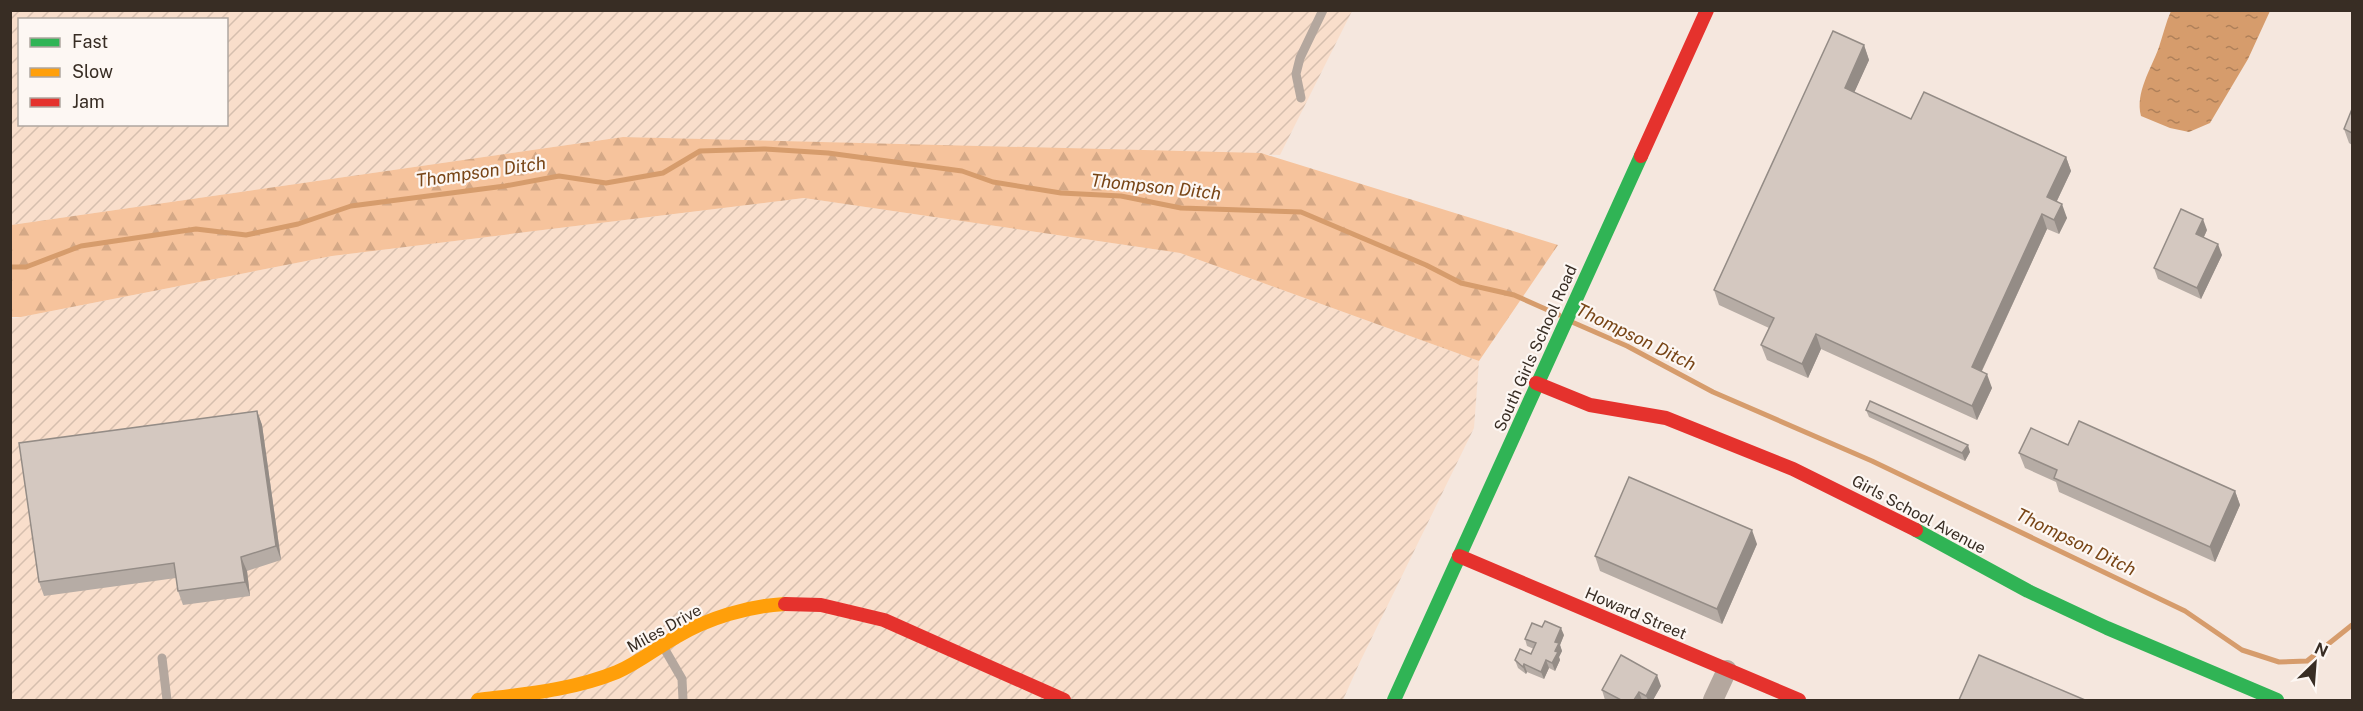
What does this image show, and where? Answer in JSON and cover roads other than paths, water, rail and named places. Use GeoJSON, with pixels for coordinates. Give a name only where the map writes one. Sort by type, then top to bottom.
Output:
{"type":"FeatureCollection","features":[{"type":"Feature","properties":{"kind":"street","name":"South Girls School Road"},"geometry":{"type":"LineString","coordinates":[[1394,700],[1707,10]]}},
{"type":"Feature","properties":{"kind":"street","name":"Girls School Avenue"},"geometry":{"type":"LineString","coordinates":[[1536,383],[1590,405],[1666,418],[1793,469],[1889,516],[2028,591],[2107,628],[2277,700]]}},
{"type":"Feature","properties":{"kind":"street","name":"Howard Street"},"geometry":{"type":"LineString","coordinates":[[1460,556],[1799,700]]}},
{"type":"Feature","properties":{"kind":"street","name":"Miles Drive"},"geometry":{"type":"LineString","coordinates":[[478,700],[591,681],[633,664],[702,624],[760,607],[813,604],[839,607],[884,620],[1064,700]]}},
{"type":"Feature","properties":{"kind":"street"},"geometry":{"type":"LineString","coordinates":[[1713,700],[1727,670]]}},
{"type":"Feature","properties":{"kind":"lane"},"geometry":{"type":"LineString","coordinates":[[1301,98],[1296,74],[1300,58],[1323,10]]}},
{"type":"Feature","properties":{"kind":"lane"},"geometry":{"type":"LineString","coordinates":[[663,645],[682,679],[683,700]]}},
{"type":"Feature","properties":{"kind":"lane"},"geometry":{"type":"LineString","coordinates":[[162,658],[167,700]]}},
{"type":"Feature","properties":{"kind":"water"},"geometry":{"type":"Polygon","coordinates":[[[2171,11],[2270,11],[2248,59],[2210,123],[2189,132],[2170,128],[2141,116],[2142,90],[2171,11]]]}},
{"type":"Feature","properties":{"kind":"waterway","name":"Thompson Ditch"},"geometry":{"type":"LineString","coordinates":[[10,267],[26,267],[81,246],[196,229],[246,235],[298,224],[351,206],[505,186],[559,176],[606,183],[663,173],[700,151],[765,149],[828,153],[962,171],[993,182],[1061,193],[1121,196],[1181,208],[1301,212],[1426,265],[1461,283],[1514,295],[1559,315]]}},
{"type":"Feature","properties":{"kind":"waterway","name":"Thompson Ditch"},"geometry":{"type":"LineString","coordinates":[[1572,322],[1627,346],[1713,392],[1872,461],[2185,611],[2242,650],[2279,662],[2307,661],[2352,625]]}}]}
